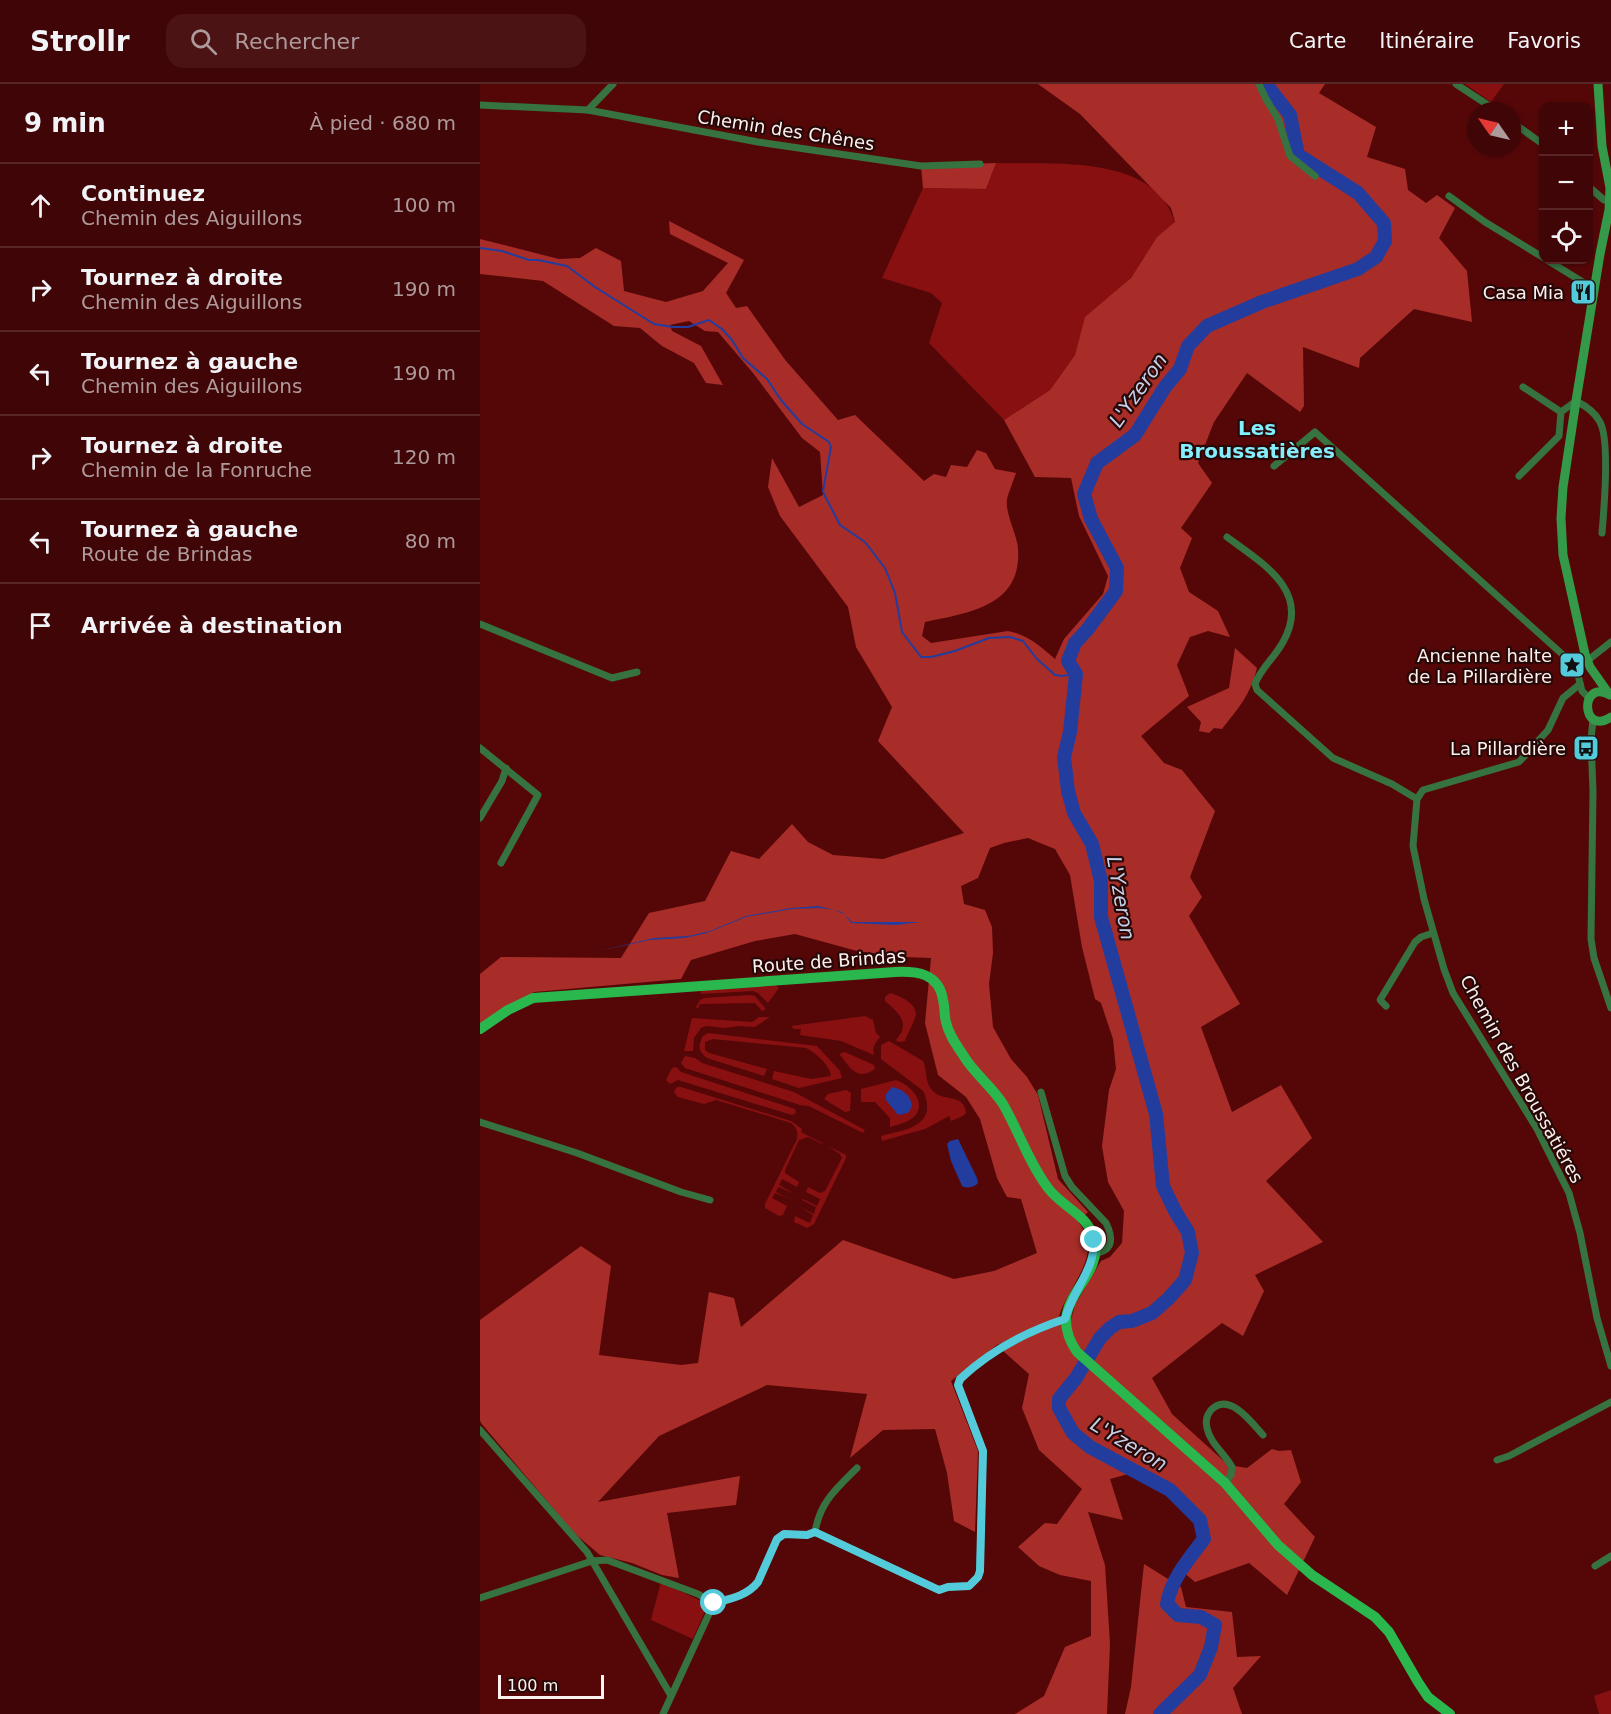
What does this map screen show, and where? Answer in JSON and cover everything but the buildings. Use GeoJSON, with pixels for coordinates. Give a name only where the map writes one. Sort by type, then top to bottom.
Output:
{"type":"FeatureCollection","features":[{"type":"Feature","properties":{"kind":"main road"},"geometry":{"type":"LineString","coordinates":[[1598,84],[1601,141],[1610,188],[1610,208],[1594,289],[1563,487],[1561,538],[1593,683],[1591,696],[1587,702],[1587,712],[1593,719],[1601,721],[1610,718]]}},
{"type":"Feature","properties":{"kind":"main road"},"geometry":{"type":"LineString","coordinates":[[1589,664],[1610,695]]}},
{"type":"Feature","properties":{"kind":"main road"},"geometry":{"type":"LineString","coordinates":[[1591,696],[1601,692],[1610,695]]}},
{"type":"Feature","properties":{"kind":"main road","name":"Route de Brindas"},"geometry":{"type":"LineString","coordinates":[[480,1029],[508,1010],[533,998],[895,972],[915,971],[928,975],[941,991],[945,1022],[957,1046],[1001,1102],[1020,1135],[1038,1174],[1051,1192],[1081,1217],[1089,1227],[1094,1240],[1095,1253]]}},
{"type":"Feature","properties":{"kind":"main road"},"geometry":{"type":"LineString","coordinates":[[1095,1253],[1089,1270],[1068,1307],[1065,1319],[1065,1329],[1077,1352],[1225,1483],[1278,1545],[1312,1575],[1375,1617],[1389,1632],[1428,1697],[1450,1714]]}},
{"type":"Feature","properties":{"kind":"street"},"geometry":{"type":"LineString","coordinates":[[588,110],[613,84]]}},
{"type":"Feature","properties":{"kind":"street"},"geometry":{"type":"LineString","coordinates":[[1260,84],[1278,119],[1290,156],[1315,176]]}},
{"type":"Feature","properties":{"kind":"street"},"geometry":{"type":"LineString","coordinates":[[1456,84],[1483,102]]}},
{"type":"Feature","properties":{"kind":"street","name":"Chemin des Chênes"},"geometry":{"type":"LineString","coordinates":[[480,105],[588,110],[758,142],[915,165],[980,164]]}},
{"type":"Feature","properties":{"kind":"street"},"geometry":{"type":"LineString","coordinates":[[1521,128],[1539,141]]}},
{"type":"Feature","properties":{"kind":"street"},"geometry":{"type":"LineString","coordinates":[[1593,190],[1610,208]]}},
{"type":"Feature","properties":{"kind":"street"},"geometry":{"type":"LineString","coordinates":[[1449,196],[1485,222],[1539,255]]}},
{"type":"Feature","properties":{"kind":"street"},"geometry":{"type":"LineString","coordinates":[[1553,264],[1594,289]]}},
{"type":"Feature","properties":{"kind":"street"},"geometry":{"type":"LineString","coordinates":[[1523,387],[1561,412]]}},
{"type":"Feature","properties":{"kind":"street"},"geometry":{"type":"LineString","coordinates":[[1519,476],[1559,436],[1561,412],[1576,400],[1589,407],[1601,423],[1605,460],[1602,533]]}},
{"type":"Feature","properties":{"kind":"street"},"geometry":{"type":"LineString","coordinates":[[1274,466],[1315,432],[1562,654],[1577,671],[1582,691],[1591,696]]}},
{"type":"Feature","properties":{"kind":"street"},"geometry":{"type":"LineString","coordinates":[[1227,537],[1276,575],[1284,586],[1290,602],[1292,618],[1287,634],[1278,651],[1257,677],[1255,684],[1257,690],[1333,758],[1392,784],[1417,799],[1423,790],[1519,762],[1548,730],[1563,698],[1580,684]]}},
{"type":"Feature","properties":{"kind":"street"},"geometry":{"type":"LineString","coordinates":[[480,624],[612,678],[637,672]]}},
{"type":"Feature","properties":{"kind":"street"},"geometry":{"type":"LineString","coordinates":[[1589,664],[1611,642]]}},
{"type":"Feature","properties":{"kind":"street"},"geometry":{"type":"LineString","coordinates":[[1593,719],[1591,939],[1597,969],[1611,1008]]}},
{"type":"Feature","properties":{"kind":"street"},"geometry":{"type":"LineString","coordinates":[[480,748],[538,795],[501,863]]}},
{"type":"Feature","properties":{"kind":"street"},"geometry":{"type":"LineString","coordinates":[[480,818],[502,781],[506,768]]}},
{"type":"Feature","properties":{"kind":"street","name":"Chemin des Broussatiéres"},"geometry":{"type":"LineString","coordinates":[[1417,799],[1413,846],[1433,933],[1453,993],[1537,1129],[1569,1193],[1580,1233],[1597,1318],[1611,1366]]}},
{"type":"Feature","properties":{"kind":"street"},"geometry":{"type":"LineString","coordinates":[[1386,1006],[1380,1000],[1415,942],[1433,933]]}},
{"type":"Feature","properties":{"kind":"street"},"geometry":{"type":"LineString","coordinates":[[1041,1092],[1065,1176],[1109,1229],[1110,1244],[1105,1251],[1095,1253]]}},
{"type":"Feature","properties":{"kind":"street"},"geometry":{"type":"LineString","coordinates":[[480,1122],[710,1200]]}},
{"type":"Feature","properties":{"kind":"street"},"geometry":{"type":"LineString","coordinates":[[663,1714],[670,1694],[714,1603],[747,1593],[754,1588],[780,1535],[807,1535],[815,1532],[939,1590],[969,1586],[974,1582],[980,1571],[983,1451],[958,1385],[960,1379],[997,1349],[1035,1329],[1065,1319]]}},
{"type":"Feature","properties":{"kind":"street"},"geometry":{"type":"LineString","coordinates":[[1497,1461],[1611,1402]]}},
{"type":"Feature","properties":{"kind":"street"},"geometry":{"type":"LineString","coordinates":[[1225,1483],[1231,1475],[1232,1467],[1207,1428],[1206,1418],[1212,1409],[1221,1404],[1228,1404],[1237,1409],[1263,1436]]}},
{"type":"Feature","properties":{"kind":"street"},"geometry":{"type":"LineString","coordinates":[[480,1430],[587,1552],[670,1694]]}},
{"type":"Feature","properties":{"kind":"street"},"geometry":{"type":"LineString","coordinates":[[815,1532],[818,1515],[833,1491],[857,1468]]}},
{"type":"Feature","properties":{"kind":"street"},"geometry":{"type":"LineString","coordinates":[[1595,1566],[1611,1557]]}},
{"type":"Feature","properties":{"kind":"street"},"geometry":{"type":"LineString","coordinates":[[480,1598],[592,1561],[607,1560],[630,1566],[698,1593],[714,1603]]}},
{"type":"Feature","properties":{"kind":"shaded area"},"geometry":{"type":"Polygon","coordinates":[[[1038,84],[1325,84],[1319,93],[1376,127],[1367,157],[1405,169],[1408,190],[1426,203],[1437,195],[1455,208],[1439,238],[1467,271],[1472,322],[1414,309],[1360,358],[1359,368],[1303,347],[1304,406],[1300,412],[1247,373],[1214,422],[1198,463],[1212,483],[1181,528],[1192,538],[1180,568],[1189,592],[1218,611],[1230,637],[1208,631],[1190,637],[1177,665],[1189,696],[1141,736],[1164,763],[1182,770],[1215,811],[1190,877],[1202,897],[1189,916],[1240,1004],[1201,1027],[1232,1112],[1281,1085],[1312,1138],[1266,1181],[1323,1242],[1255,1275],[1264,1291],[1243,1336],[1222,1323],[1152,1378],[1172,1414],[1228,1465],[1247,1468],[1272,1449],[1291,1450],[1301,1482],[1284,1504],[1315,1537],[1287,1595],[1249,1563],[1195,1582],[1176,1566],[1200,1538],[1197,1522],[1169,1494],[1132,1473],[1110,1479],[1123,1520],[1088,1512],[1105,1565],[1110,1644],[1107,1714],[1015,1714],[1044,1696],[1065,1647],[1091,1636],[1091,1581],[1060,1575],[1039,1566],[1018,1547],[1045,1523],[1057,1524],[1082,1489],[1039,1450],[1022,1408],[1029,1374],[1002,1350],[1035,1330],[1071,1320],[1075,1305],[1101,1261],[1110,1257],[1122,1243],[1124,1211],[1108,1182],[1102,1146],[1109,1090],[1116,1069],[1113,1039],[1101,1003],[1095,999],[1082,947],[1070,875],[1055,849],[1028,838],[990,848],[978,878],[961,886],[964,904],[985,910],[992,927],[993,953],[989,984],[993,1027],[1011,1059],[1027,1077],[1038,1095],[1058,1179],[1088,1212],[1078,1221],[1087,1239],[1086,1259],[1058,1320],[997,1345],[951,1381],[978,1451],[975,1532],[954,1521],[947,1473],[935,1429],[883,1430],[850,1458],[867,1394],[767,1385],[659,1436],[598,1502],[740,1476],[736,1505],[667,1513],[679,1578],[662,1575],[632,1563],[600,1555],[574,1533],[480,1420],[480,1320],[581,1246],[611,1266],[599,1355],[681,1365],[698,1363],[709,1292],[734,1298],[741,1327],[843,1240],[954,1279],[994,1271],[1037,1253],[1021,1199],[1007,1197],[997,1178],[980,1119],[966,1097],[938,1075],[925,1023],[931,958],[857,951],[795,934],[755,941],[691,960],[681,979],[534,992],[480,1024],[480,974],[501,957],[621,958],[649,913],[705,901],[731,851],[759,859],[792,824],[808,842],[833,855],[883,859],[964,833],[878,741],[892,707],[856,647],[848,607],[780,516],[768,487],[772,458],[799,507],[823,495],[820,452],[802,438],[753,373],[718,332],[705,331],[689,321],[670,325],[672,331],[701,346],[723,385],[706,383],[694,363],[662,346],[640,328],[614,326],[543,281],[480,274],[480,239],[559,259],[580,258],[596,248],[621,261],[624,291],[666,302],[703,291],[728,263],[670,234],[669,221],[744,260],[726,293],[736,308],[747,306],[786,361],[838,420],[855,415],[924,481],[934,474],[946,477],[951,465],[967,467],[977,450],[986,453],[995,469],[1016,473],[1007,499],[1018,549],[1017,568],[1011,583],[1002,595],[990,604],[959,615],[925,622],[922,636],[931,643],[1008,631],[1028,638],[1055,659],[1064,639],[1103,594],[1108,576],[1079,516],[1071,478],[1035,477],[1004,420],[1050,390],[1075,355],[1085,317],[1131,278],[1157,237],[1175,222],[1171,208],[1080,114],[1038,84]]]}},
{"type":"Feature","properties":{"kind":"shaded area"},"geometry":{"type":"Polygon","coordinates":[[[1465,84],[1504,84],[1491,102],[1465,84]]]}},
{"type":"Feature","properties":{"kind":"shaded area"},"geometry":{"type":"Polygon","coordinates":[[[996,163],[1072,164],[1125,174],[1147,184],[1164,200],[1175,223],[1157,237],[1131,278],[1086,317],[1075,355],[1050,390],[1004,420],[929,343],[942,303],[931,293],[882,278],[923,188],[986,189],[996,163]]]}},
{"type":"Feature","properties":{"kind":"shaded area"},"geometry":{"type":"Polygon","coordinates":[[[996,163],[986,189],[923,188],[921,166],[996,163]]]}},
{"type":"Feature","properties":{"kind":"shaded area"},"geometry":{"type":"Polygon","coordinates":[[[1235,648],[1257,668],[1251,686],[1222,729],[1214,728],[1209,733],[1199,731],[1201,722],[1187,707],[1229,688],[1235,648]]]}},
{"type":"Feature","properties":{"kind":"shaded area"},"geometry":{"type":"Polygon","coordinates":[[[818,906],[834,910],[792,909],[746,917],[707,933],[684,938],[650,940],[599,951],[654,938],[688,936],[710,931],[746,916],[791,908],[818,906]]]}},
{"type":"Feature","properties":{"kind":"shaded area"},"geometry":{"type":"Polygon","coordinates":[[[844,914],[852,922],[921,922],[896,925],[851,923],[844,914]]]}},
{"type":"Feature","properties":{"kind":"shaded area"},"geometry":{"type":"Polygon","coordinates":[[[774,984],[779,988],[768,1003],[753,991],[701,994],[700,990],[774,984]]]}},
{"type":"Feature","properties":{"kind":"shaded area"},"geometry":{"type":"Polygon","coordinates":[[[890,993],[906,1000],[915,1010],[916,1016],[905,1041],[896,1040],[903,1028],[903,1023],[899,1014],[885,1001],[885,997],[890,993]]]}},
{"type":"Feature","properties":{"kind":"shaded area"},"geometry":{"type":"Polygon","coordinates":[[[755,996],[766,1009],[762,1011],[755,1003],[700,1004],[698,1009],[696,1007],[704,998],[755,996]]]}},
{"type":"Feature","properties":{"kind":"shaded area"},"geometry":{"type":"Polygon","coordinates":[[[865,1016],[873,1020],[876,1033],[880,1037],[874,1045],[874,1055],[841,1041],[800,1035],[801,1029],[794,1029],[791,1026],[865,1016]]]}},
{"type":"Feature","properties":{"kind":"shaded area"},"geometry":{"type":"Polygon","coordinates":[[[759,1017],[770,1017],[755,1027],[706,1026],[701,1028],[694,1038],[693,1051],[684,1051],[692,1018],[752,1022],[759,1017]]]}},
{"type":"Feature","properties":{"kind":"shaded area"},"geometry":{"type":"Polygon","coordinates":[[[708,1033],[817,1046],[840,1071],[842,1078],[799,1088],[772,1079],[774,1071],[811,1079],[831,1076],[822,1060],[806,1048],[713,1039],[705,1042],[705,1050],[709,1053],[767,1069],[764,1076],[707,1058],[700,1051],[700,1046],[703,1036],[708,1033]]]}},
{"type":"Feature","properties":{"kind":"shaded area"},"geometry":{"type":"Polygon","coordinates":[[[889,1041],[923,1061],[927,1082],[931,1089],[938,1095],[958,1100],[965,1107],[966,1113],[951,1121],[949,1116],[925,1129],[882,1141],[881,1136],[913,1127],[924,1118],[927,1112],[926,1098],[922,1090],[881,1059],[881,1045],[889,1041]]]}},
{"type":"Feature","properties":{"kind":"shaded area"},"geometry":{"type":"Polygon","coordinates":[[[845,1052],[874,1065],[875,1069],[863,1074],[855,1072],[840,1055],[845,1052]]]}},
{"type":"Feature","properties":{"kind":"shaded area"},"geometry":{"type":"Polygon","coordinates":[[[685,1056],[794,1092],[865,1130],[863,1133],[809,1106],[685,1068],[681,1063],[685,1056]]]}},
{"type":"Feature","properties":{"kind":"shaded area"},"geometry":{"type":"Polygon","coordinates":[[[676,1067],[681,1072],[795,1109],[796,1113],[792,1115],[678,1080],[670,1084],[666,1080],[672,1068],[676,1067]]]}},
{"type":"Feature","properties":{"kind":"shaded area"},"geometry":{"type":"Polygon","coordinates":[[[896,1080],[914,1093],[919,1102],[919,1108],[912,1119],[890,1127],[890,1118],[875,1102],[861,1102],[861,1089],[896,1080]]]}},
{"type":"Feature","properties":{"kind":"shaded area"},"geometry":{"type":"Polygon","coordinates":[[[677,1087],[791,1121],[802,1129],[801,1132],[822,1143],[808,1137],[799,1140],[785,1170],[785,1173],[799,1182],[797,1187],[782,1179],[779,1185],[793,1193],[778,1187],[776,1192],[790,1199],[775,1193],[772,1198],[787,1206],[783,1215],[779,1216],[765,1208],[765,1204],[797,1139],[795,1126],[716,1100],[704,1104],[678,1097],[674,1092],[677,1087]]]}},
{"type":"Feature","properties":{"kind":"shaded area"},"geometry":{"type":"Polygon","coordinates":[[[892,1087],[902,1091],[910,1099],[912,1106],[908,1113],[898,1115],[886,1100],[886,1094],[892,1087]]]}},
{"type":"Feature","properties":{"kind":"shaded area"},"geometry":{"type":"Polygon","coordinates":[[[846,1090],[851,1093],[850,1111],[845,1112],[824,1099],[828,1094],[846,1090]]]}},
{"type":"Feature","properties":{"kind":"shaded area"},"geometry":{"type":"Polygon","coordinates":[[[958,1139],[977,1178],[978,1183],[973,1186],[962,1186],[951,1161],[947,1144],[958,1139]]]}},
{"type":"Feature","properties":{"kind":"shaded area"},"geometry":{"type":"Polygon","coordinates":[[[828,1146],[846,1155],[846,1158],[814,1224],[807,1228],[794,1222],[795,1216],[810,1223],[813,1215],[800,1207],[814,1214],[816,1207],[802,1200],[817,1206],[820,1199],[806,1192],[808,1187],[820,1193],[825,1191],[842,1158],[828,1146]]]}},
{"type":"Feature","properties":{"kind":"shaded area"},"geometry":{"type":"Polygon","coordinates":[[[1144,1564],[1181,1587],[1186,1607],[1232,1612],[1237,1657],[1261,1656],[1233,1688],[1242,1714],[1125,1714],[1131,1687],[1144,1564]]]}},
{"type":"Feature","properties":{"kind":"shaded area"},"geometry":{"type":"Polygon","coordinates":[[[661,1582],[701,1601],[705,1611],[693,1639],[651,1620],[661,1582]]]}},
{"type":"Feature","properties":{"kind":"shaded area"},"geometry":{"type":"Polygon","coordinates":[[[1611,1690],[1611,1714],[1599,1714],[1594,1696],[1611,1690]]]}},
{"type":"Feature","properties":{"kind":"waterway","name":"L'Yzeron"},"geometry":{"type":"LineString","coordinates":[[1160,1714],[1200,1675],[1211,1647],[1215,1625],[1201,1617],[1178,1615],[1167,1604],[1172,1586],[1204,1539],[1200,1520],[1170,1490],[1090,1447],[1073,1433],[1059,1408],[1059,1399],[1076,1378],[1100,1338],[1119,1322],[1132,1321],[1152,1313],[1168,1299],[1185,1280],[1192,1253],[1188,1232],[1163,1186],[1156,1114],[1101,917],[1101,881],[1092,844],[1074,813],[1068,791],[1064,757],[1070,732],[1076,674],[1068,661],[1075,643],[1116,591],[1117,568],[1091,519],[1084,494],[1097,463],[1135,435],[1165,387],[1180,369],[1188,346],[1207,326],[1262,302],[1358,269],[1376,257],[1385,241],[1384,223],[1358,193],[1298,155],[1290,115],[1266,84]]}},
{"type":"Feature","properties":{"kind":"waterway"},"geometry":{"type":"LineString","coordinates":[[480,248],[502,251],[529,260],[567,266],[595,287],[654,324],[688,327],[709,320],[722,329],[743,358],[767,379],[781,400],[802,424],[829,442],[831,447],[823,491],[825,496],[840,525],[865,542],[885,568],[895,593],[902,632],[921,657],[955,651],[989,638],[1010,637],[1023,641],[1036,658],[1055,675],[1076,674]]}},
{"type":"Feature","properties":{"kind":"place","name":"Casa Mia"},"geometry":{"type":"Point","coordinates":[1583,292]}},
{"type":"Feature","properties":{"kind":"place","name":"Ancienne halte de La Pillardière"},"geometry":{"type":"Point","coordinates":[1572,665]}},
{"type":"Feature","properties":{"kind":"place","name":"La Pillardière"},"geometry":{"type":"Point","coordinates":[1586,748]}},
{"type":"Feature","properties":{"kind":"district","name":"Les Broussatières"},"geometry":{"type":"Point","coordinates":[1257,440]}},
{"type":"Feature","properties":{"kind":"route"},"geometry":{"type":"LineString","coordinates":[[714,1603],[737,1597],[754,1588],[777,1539],[784,1534],[807,1535],[815,1532],[939,1590],[969,1586],[974,1582],[980,1571],[983,1451],[958,1385],[960,1379],[997,1349],[1035,1329],[1065,1319],[1068,1307],[1089,1270],[1095,1253],[1094,1240]]}}]}
